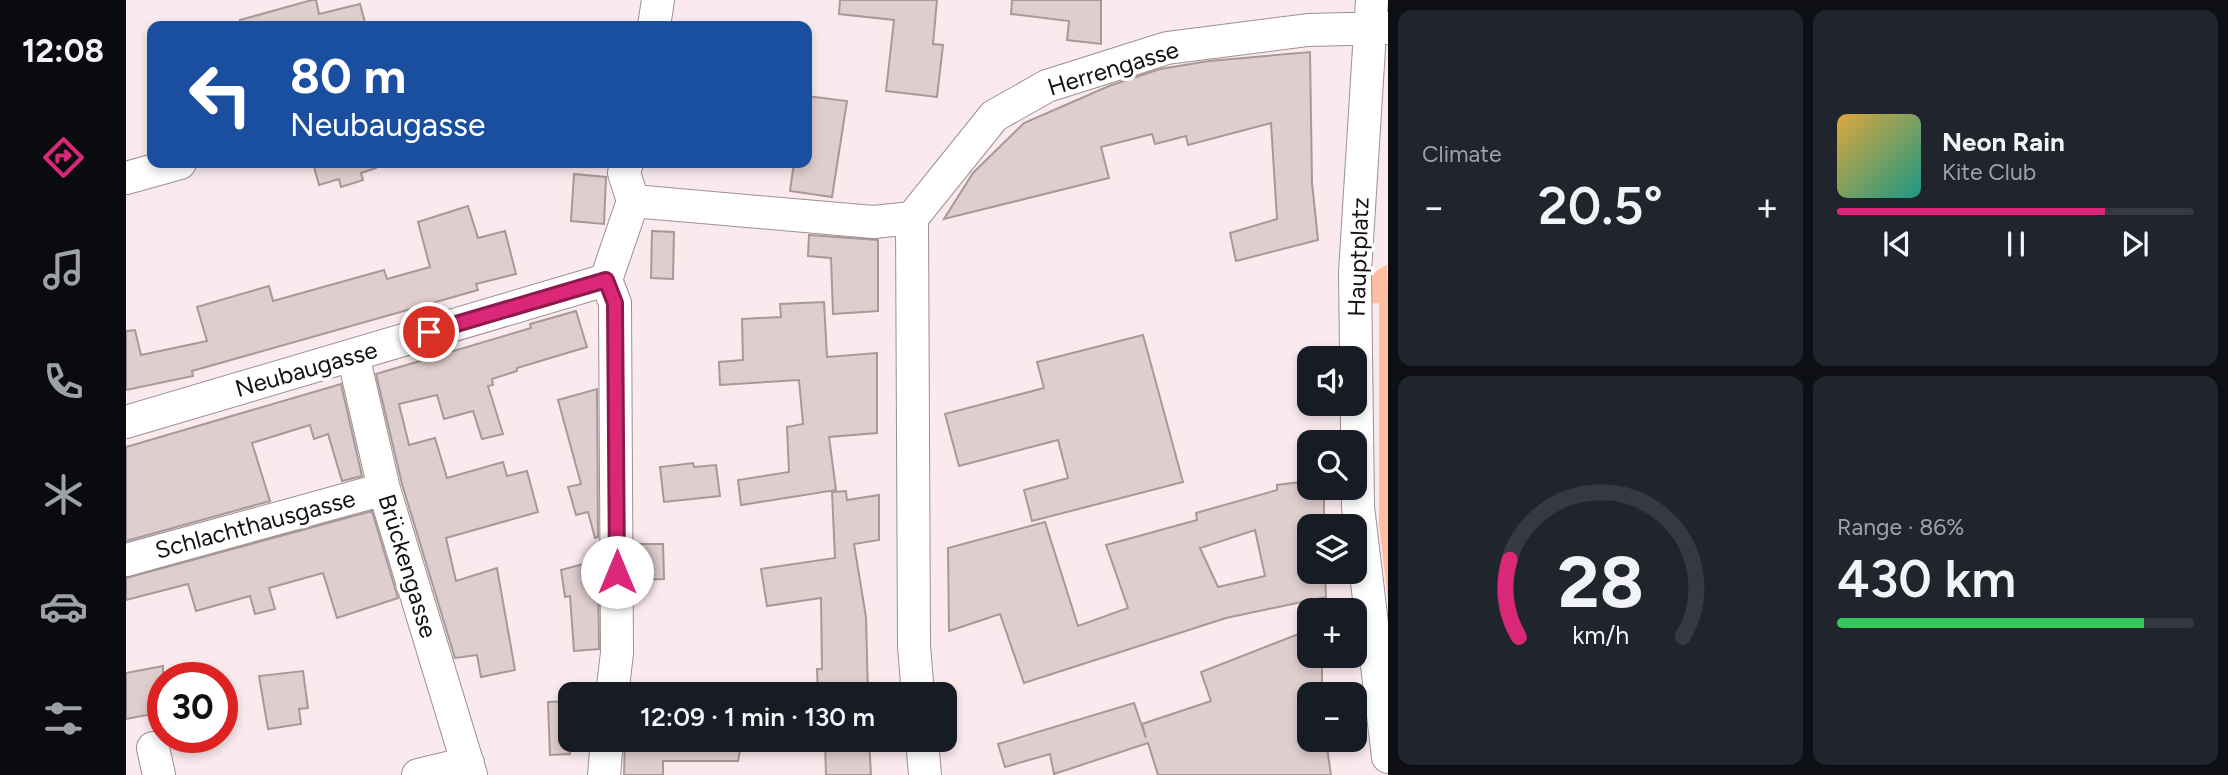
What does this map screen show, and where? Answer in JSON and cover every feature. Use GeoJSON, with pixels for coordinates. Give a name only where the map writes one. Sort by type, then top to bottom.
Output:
{"type":"FeatureCollection","features":[{"type":"Feature","properties":{"kind":"street"},"geometry":{"type":"LineString","coordinates":[[655,21],[658,0]]}},
{"type":"Feature","properties":{"kind":"street","name":"Herrengasse"},"geometry":{"type":"LineString","coordinates":[[912,218],[994,116],[1047,86],[1167,48],[1308,30],[1376,18]]}},
{"type":"Feature","properties":{"kind":"street","name":"Hauptplatz"},"geometry":{"type":"LineString","coordinates":[[1376,18],[1355,272],[1358,507],[1388,757]]}},
{"type":"Feature","properties":{"kind":"street"},"geometry":{"type":"LineString","coordinates":[[126,178],[162,168]]}},
{"type":"Feature","properties":{"kind":"street"},"geometry":{"type":"LineString","coordinates":[[614,682],[617,653],[615,303],[606,280],[633,201],[624,173],[626,168]]}},
{"type":"Feature","properties":{"kind":"street"},"geometry":{"type":"LineString","coordinates":[[633,201],[873,222],[912,218],[914,632],[917,682]]}},
{"type":"Feature","properties":{"kind":"street","name":"Neubaugasse"},"geometry":{"type":"LineString","coordinates":[[126,422],[606,280]]}},
{"type":"Feature","properties":{"kind":"street","name":"Brückengasse"},"geometry":{"type":"LineString","coordinates":[[353,355],[384,489],[469,769]]}},
{"type":"Feature","properties":{"kind":"street","name":"Schlachthausgasse"},"geometry":{"type":"LineString","coordinates":[[126,560],[384,489]]}},
{"type":"Feature","properties":{"kind":"street"},"geometry":{"type":"LineString","coordinates":[[604,775],[606,752]]}},
{"type":"Feature","properties":{"kind":"street"},"geometry":{"type":"LineString","coordinates":[[923,752],[925,775]]}},
{"type":"Feature","properties":{"kind":"street"},"geometry":{"type":"LineString","coordinates":[[418,775],[469,769]]}},
{"type":"Feature","properties":{"kind":"shaded area"},"geometry":{"type":"Polygon","coordinates":[[[1387,265],[1388,601],[1379,524],[1379,303],[1366,304],[1373,276],[1387,265]]]}},
{"type":"Feature","properties":{"kind":"building"},"geometry":{"type":"Polygon","coordinates":[[[316,0],[319,14],[360,4],[365,21],[240,21],[316,0]]]}},
{"type":"Feature","properties":{"kind":"building"},"geometry":{"type":"Polygon","coordinates":[[[840,0],[937,0],[933,44],[943,45],[937,97],[886,91],[894,20],[839,14],[840,0]]]}},
{"type":"Feature","properties":{"kind":"building"},"geometry":{"type":"Polygon","coordinates":[[[1012,0],[1101,0],[1101,44],[1067,40],[1069,21],[1011,14],[1012,0]]]}},
{"type":"Feature","properties":{"kind":"building"},"geometry":{"type":"Polygon","coordinates":[[[1310,52],[1312,183],[1318,240],[1236,261],[1230,233],[1277,219],[1271,123],[1188,145],[1186,136],[1155,144],[1152,134],[1101,147],[1109,178],[944,219],[973,173],[1024,123],[1109,86],[1160,69],[1209,61],[1310,52]]]}},
{"type":"Feature","properties":{"kind":"building"},"geometry":{"type":"Polygon","coordinates":[[[812,97],[847,101],[832,197],[790,191],[793,168],[812,168],[812,97]]]}},
{"type":"Feature","properties":{"kind":"building"},"geometry":{"type":"Polygon","coordinates":[[[314,168],[376,168],[361,173],[363,180],[341,187],[339,179],[319,185],[314,168]]]}},
{"type":"Feature","properties":{"kind":"building"},"geometry":{"type":"Polygon","coordinates":[[[574,174],[606,177],[604,224],[571,221],[574,174]]]}},
{"type":"Feature","properties":{"kind":"building"},"geometry":{"type":"Polygon","coordinates":[[[468,206],[478,238],[505,231],[516,274],[476,284],[478,290],[192,371],[193,376],[126,390],[126,331],[135,330],[141,355],[207,341],[197,307],[269,286],[273,301],[384,270],[387,279],[430,267],[418,222],[468,206]]]}},
{"type":"Feature","properties":{"kind":"building"},"geometry":{"type":"Polygon","coordinates":[[[652,231],[674,232],[673,279],[651,278],[652,231]]]}},
{"type":"Feature","properties":{"kind":"building"},"geometry":{"type":"Polygon","coordinates":[[[809,235],[878,240],[878,311],[833,314],[831,258],[808,256],[809,235]]]}},
{"type":"Feature","properties":{"kind":"building"},"geometry":{"type":"Polygon","coordinates":[[[824,302],[827,357],[877,353],[877,433],[829,437],[836,490],[741,505],[738,480],[789,472],[787,427],[803,424],[799,380],[720,385],[719,362],[743,360],[742,319],[781,317],[780,304],[824,302]]]}},
{"type":"Feature","properties":{"kind":"building"},"geometry":{"type":"Polygon","coordinates":[[[576,311],[587,347],[517,368],[517,371],[492,379],[493,385],[488,386],[503,434],[482,439],[473,411],[444,419],[437,395],[399,404],[409,445],[435,438],[447,478],[503,462],[507,476],[527,471],[538,512],[446,538],[456,581],[497,568],[515,670],[481,677],[477,655],[455,658],[402,484],[376,374],[531,328],[530,324],[576,311]]]}},
{"type":"Feature","properties":{"kind":"building"},"geometry":{"type":"Polygon","coordinates":[[[1143,335],[1183,482],[1032,521],[1024,490],[1068,478],[1058,440],[959,466],[945,414],[1044,388],[1037,362],[1143,335]]]}},
{"type":"Feature","properties":{"kind":"building"},"geometry":{"type":"Polygon","coordinates":[[[341,384],[362,476],[342,481],[328,434],[314,439],[310,425],[252,443],[270,501],[126,541],[126,447],[341,384]]]}},
{"type":"Feature","properties":{"kind":"building"},"geometry":{"type":"Polygon","coordinates":[[[597,389],[598,537],[595,538],[588,512],[576,515],[568,487],[581,484],[558,400],[597,389]]]}},
{"type":"Feature","properties":{"kind":"building"},"geometry":{"type":"Polygon","coordinates":[[[693,463],[694,467],[716,465],[720,496],[664,502],[660,467],[693,463]]]}},
{"type":"Feature","properties":{"kind":"building"},"geometry":{"type":"Polygon","coordinates":[[[1297,482],[1297,500],[1324,500],[1324,514],[1297,514],[1297,584],[1325,584],[1326,597],[1297,598],[1297,603],[1226,618],[1024,683],[1000,614],[949,631],[948,548],[1045,522],[1078,626],[1128,608],[1106,545],[1197,520],[1196,513],[1277,490],[1277,485],[1297,482]],[[1255,530],[1200,548],[1218,587],[1265,576],[1255,530]]]}},
{"type":"Feature","properties":{"kind":"building"},"geometry":{"type":"Polygon","coordinates":[[[846,491],[847,500],[879,495],[879,540],[854,544],[866,617],[868,682],[818,682],[817,669],[822,669],[821,598],[767,606],[761,569],[835,558],[832,492],[846,491]]]}},
{"type":"Feature","properties":{"kind":"building"},"geometry":{"type":"Polygon","coordinates":[[[372,511],[398,598],[337,618],[323,573],[269,588],[275,609],[255,614],[250,596],[196,611],[188,584],[126,600],[126,578],[372,511]]]}},
{"type":"Feature","properties":{"kind":"building"},"geometry":{"type":"Polygon","coordinates":[[[637,544],[663,544],[664,579],[635,580],[637,544]]]}},
{"type":"Feature","properties":{"kind":"building"},"geometry":{"type":"Polygon","coordinates":[[[598,560],[599,649],[574,651],[570,596],[565,597],[561,570],[598,560]]]}},
{"type":"Feature","properties":{"kind":"building"},"geometry":{"type":"Polygon","coordinates":[[[1297,635],[1297,668],[1322,668],[1322,682],[1297,682],[1297,752],[1328,752],[1331,775],[1158,775],[1148,743],[1054,774],[1050,754],[1005,767],[998,744],[1134,703],[1146,738],[1142,724],[1211,701],[1201,672],[1297,635]]]}},
{"type":"Feature","properties":{"kind":"building"},"geometry":{"type":"Polygon","coordinates":[[[147,669],[147,715],[126,719],[126,673],[147,669]]]}},
{"type":"Feature","properties":{"kind":"building"},"geometry":{"type":"Polygon","coordinates":[[[303,671],[308,708],[299,709],[301,724],[268,729],[259,676],[303,671]]]}},
{"type":"Feature","properties":{"kind":"building"},"geometry":{"type":"Polygon","coordinates":[[[548,702],[558,702],[558,752],[570,754],[550,755],[548,702]]]}},
{"type":"Feature","properties":{"kind":"building"},"geometry":{"type":"Polygon","coordinates":[[[625,752],[740,752],[738,761],[663,761],[663,775],[624,775],[625,752]]]}},
{"type":"Feature","properties":{"kind":"building"},"geometry":{"type":"Polygon","coordinates":[[[825,752],[870,752],[871,775],[826,775],[825,752]]]}},
{"type":"Feature","properties":{"kind":"route"},"geometry":{"type":"LineString","coordinates":[[429,332],[606,280],[615,303],[617,572]]}}]}
